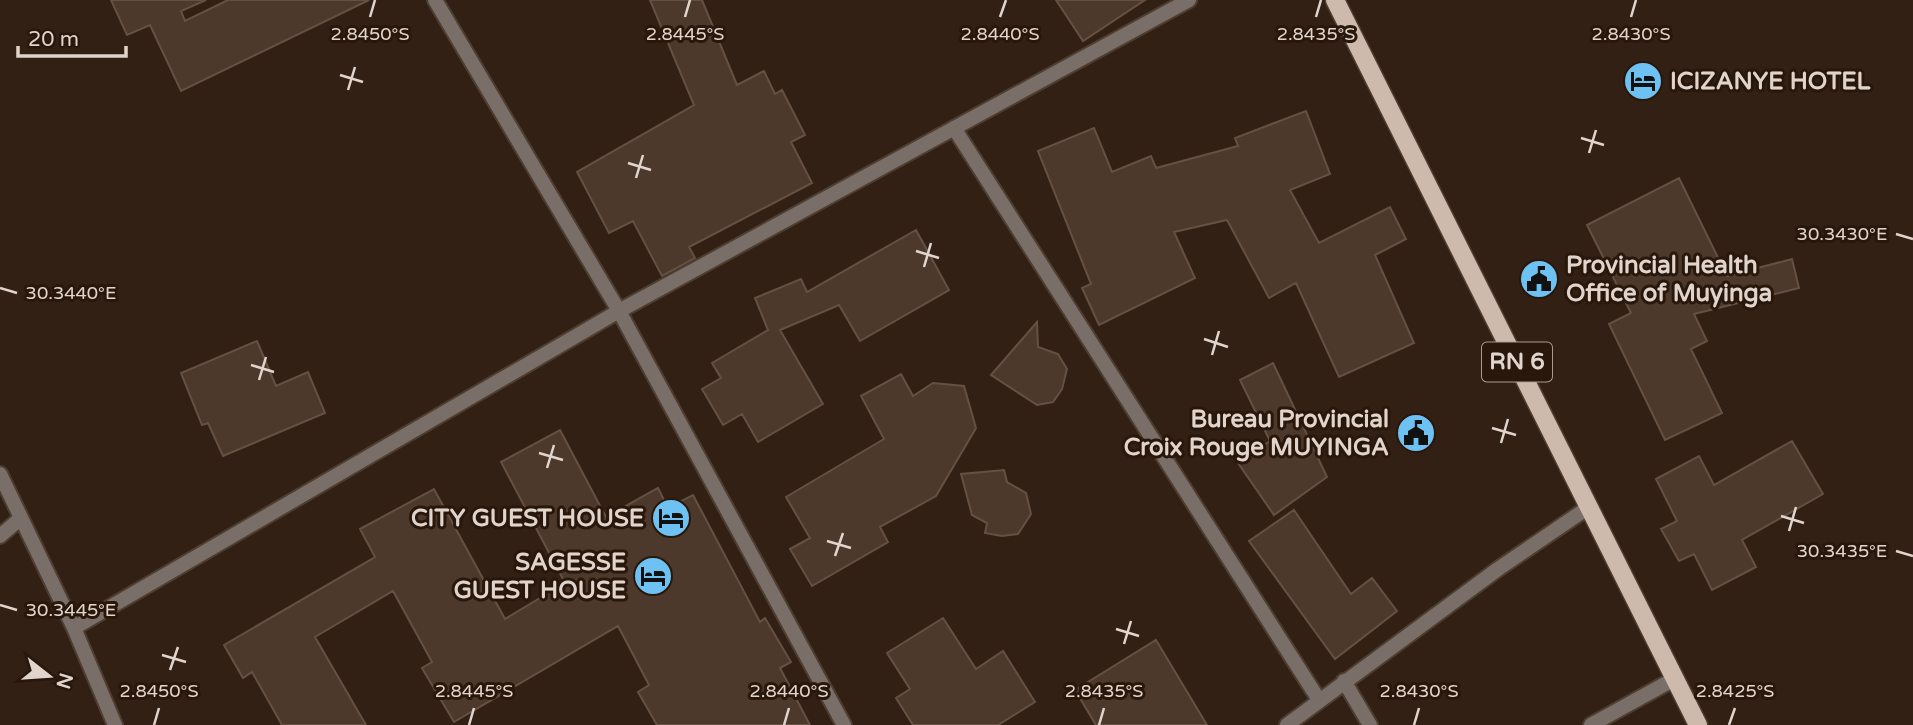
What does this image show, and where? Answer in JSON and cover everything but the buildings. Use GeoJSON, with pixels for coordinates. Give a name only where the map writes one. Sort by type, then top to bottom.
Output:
{"type":"FeatureCollection","features":[{"type":"Feature","properties":{"kind":"main road","name":"RN 6"},"geometry":{"type":"LineString","coordinates":[[1335,0],[1698,725]]}},
{"type":"Feature","properties":{"kind":"street"},"geometry":{"type":"LineString","coordinates":[[435,0],[619,311],[844,725]]}},
{"type":"Feature","properties":{"kind":"street"},"geometry":{"type":"LineString","coordinates":[[74,628],[619,311],[1189,0]]}},
{"type":"Feature","properties":{"kind":"street"},"geometry":{"type":"LineString","coordinates":[[954,128],[1319,700]]}},
{"type":"Feature","properties":{"kind":"street"},"geometry":{"type":"LineString","coordinates":[[0,474],[74,628],[115,725]]}},
{"type":"Feature","properties":{"kind":"street"},"geometry":{"type":"LineString","coordinates":[[1287,725],[1498,569],[1589,507]]}},
{"type":"Feature","properties":{"kind":"street"},"geometry":{"type":"LineString","coordinates":[[0,536],[21,518]]}},
{"type":"Feature","properties":{"kind":"street"},"geometry":{"type":"LineString","coordinates":[[1591,725],[1676,678]]}},
{"type":"Feature","properties":{"kind":"street"},"geometry":{"type":"LineString","coordinates":[[1344,681],[1370,725]]}},
{"type":"Feature","properties":{"kind":"place","name":"ICIZANYE HOTEL"},"geometry":{"type":"Point","coordinates":[1643,81]}},
{"type":"Feature","properties":{"kind":"place","name":"Provincial Health Office of Muyinga"},"geometry":{"type":"Point","coordinates":[1539,279]}},
{"type":"Feature","properties":{"kind":"place","name":"Bureau Provincial Croix Rouge MUYINGA"},"geometry":{"type":"Point","coordinates":[1416,433]}},
{"type":"Feature","properties":{"kind":"place","name":"CITY GUEST HOUSE"},"geometry":{"type":"Point","coordinates":[671,518]}},
{"type":"Feature","properties":{"kind":"place","name":"SAGESSE GUEST HOUSE"},"geometry":{"type":"Point","coordinates":[653,576]}}]}
